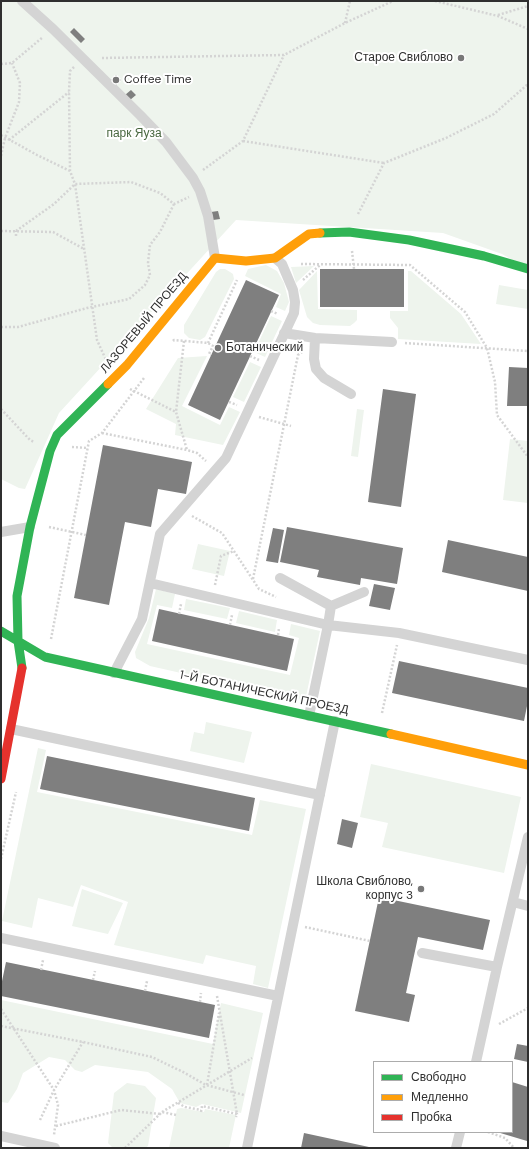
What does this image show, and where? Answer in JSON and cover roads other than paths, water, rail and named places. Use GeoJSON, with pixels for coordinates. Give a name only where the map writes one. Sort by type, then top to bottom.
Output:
{"type":"FeatureCollection","features":[{"type":"Feature","properties":{"kind":"street"},"geometry":{"type":"LineString","coordinates":[[214,258],[246,261],[279,261],[309,234],[349,232],[417,242],[484,256],[528,269]]}},
{"type":"Feature","properties":{"kind":"street","name":"ЛАЗОРЕВЫЙ ПРОЕЗД"},"geometry":{"type":"LineString","coordinates":[[1,779],[22,669],[18,641],[17,596],[30,527],[50,451],[58,435],[127,365],[214,258]]}},
{"type":"Feature","properties":{"kind":"street","name":"1-Й БОТАНИЧЕСКИЙ ПРОЕЗД"},"geometry":{"type":"LineString","coordinates":[[1,631],[45,657],[528,765]]}},
{"type":"Feature","properties":{"kind":"lane"},"geometry":{"type":"LineString","coordinates":[[22,1],[83,58],[166,142],[193,178],[200,191],[208,216],[214,258]]}},
{"type":"Feature","properties":{"kind":"lane"},"geometry":{"type":"LineString","coordinates":[[114,673],[142,619],[160,534],[226,458],[294,312],[295,302],[293,290],[279,261]]}},
{"type":"Feature","properties":{"kind":"lane"},"geometry":{"type":"LineString","coordinates":[[284,333],[315,344],[392,342]]}},
{"type":"Feature","properties":{"kind":"lane"},"geometry":{"type":"LineString","coordinates":[[315,344],[316,368],[324,378],[350,394]]}},
{"type":"Feature","properties":{"kind":"lane"},"geometry":{"type":"LineString","coordinates":[[1,532],[30,527]]}},
{"type":"Feature","properties":{"kind":"lane"},"geometry":{"type":"LineString","coordinates":[[280,578],[331,606]]}},
{"type":"Feature","properties":{"kind":"lane"},"geometry":{"type":"LineString","coordinates":[[150,583],[328,625],[399,633],[528,660]]}},
{"type":"Feature","properties":{"kind":"lane"},"geometry":{"type":"LineString","coordinates":[[331,606],[364,592]]}},
{"type":"Feature","properties":{"kind":"lane"},"geometry":{"type":"LineString","coordinates":[[309,716],[331,606]]}},
{"type":"Feature","properties":{"kind":"lane"},"geometry":{"type":"LineString","coordinates":[[247,1148],[335,721]]}},
{"type":"Feature","properties":{"kind":"lane"},"geometry":{"type":"LineString","coordinates":[[11,729],[320,795]]}},
{"type":"Feature","properties":{"kind":"lane"},"geometry":{"type":"LineString","coordinates":[[476,1061],[528,837]]}},
{"type":"Feature","properties":{"kind":"lane"},"geometry":{"type":"LineString","coordinates":[[513,902],[528,906]]}},
{"type":"Feature","properties":{"kind":"lane"},"geometry":{"type":"LineString","coordinates":[[1,938],[278,996]]}},
{"type":"Feature","properties":{"kind":"lane"},"geometry":{"type":"LineString","coordinates":[[422,953],[497,967]]}},
{"type":"Feature","properties":{"kind":"lane"},"geometry":{"type":"LineString","coordinates":[[456,1148],[460,1133]]}},
{"type":"Feature","properties":{"kind":"lane"},"geometry":{"type":"LineString","coordinates":[[1,1136],[53,1147]]}},
{"type":"Feature","properties":{"kind":"place","name":"Старое Свиблово"},"geometry":{"type":"Point","coordinates":[461,58]}},
{"type":"Feature","properties":{"kind":"place","name":"Coffee Time"},"geometry":{"type":"Point","coordinates":[116,80]}},
{"type":"Feature","properties":{"kind":"place","name":"Ботанический"},"geometry":{"type":"Point","coordinates":[218,348]}},
{"type":"Feature","properties":{"kind":"place","name":"Школа Свиблово, корпус 3"},"geometry":{"type":"Point","coordinates":[421,889]}},
{"type":"Feature","properties":{"kind":"park label","name":"парк Яуза"},"geometry":{"type":"Point","coordinates":[134,134]}}]}
